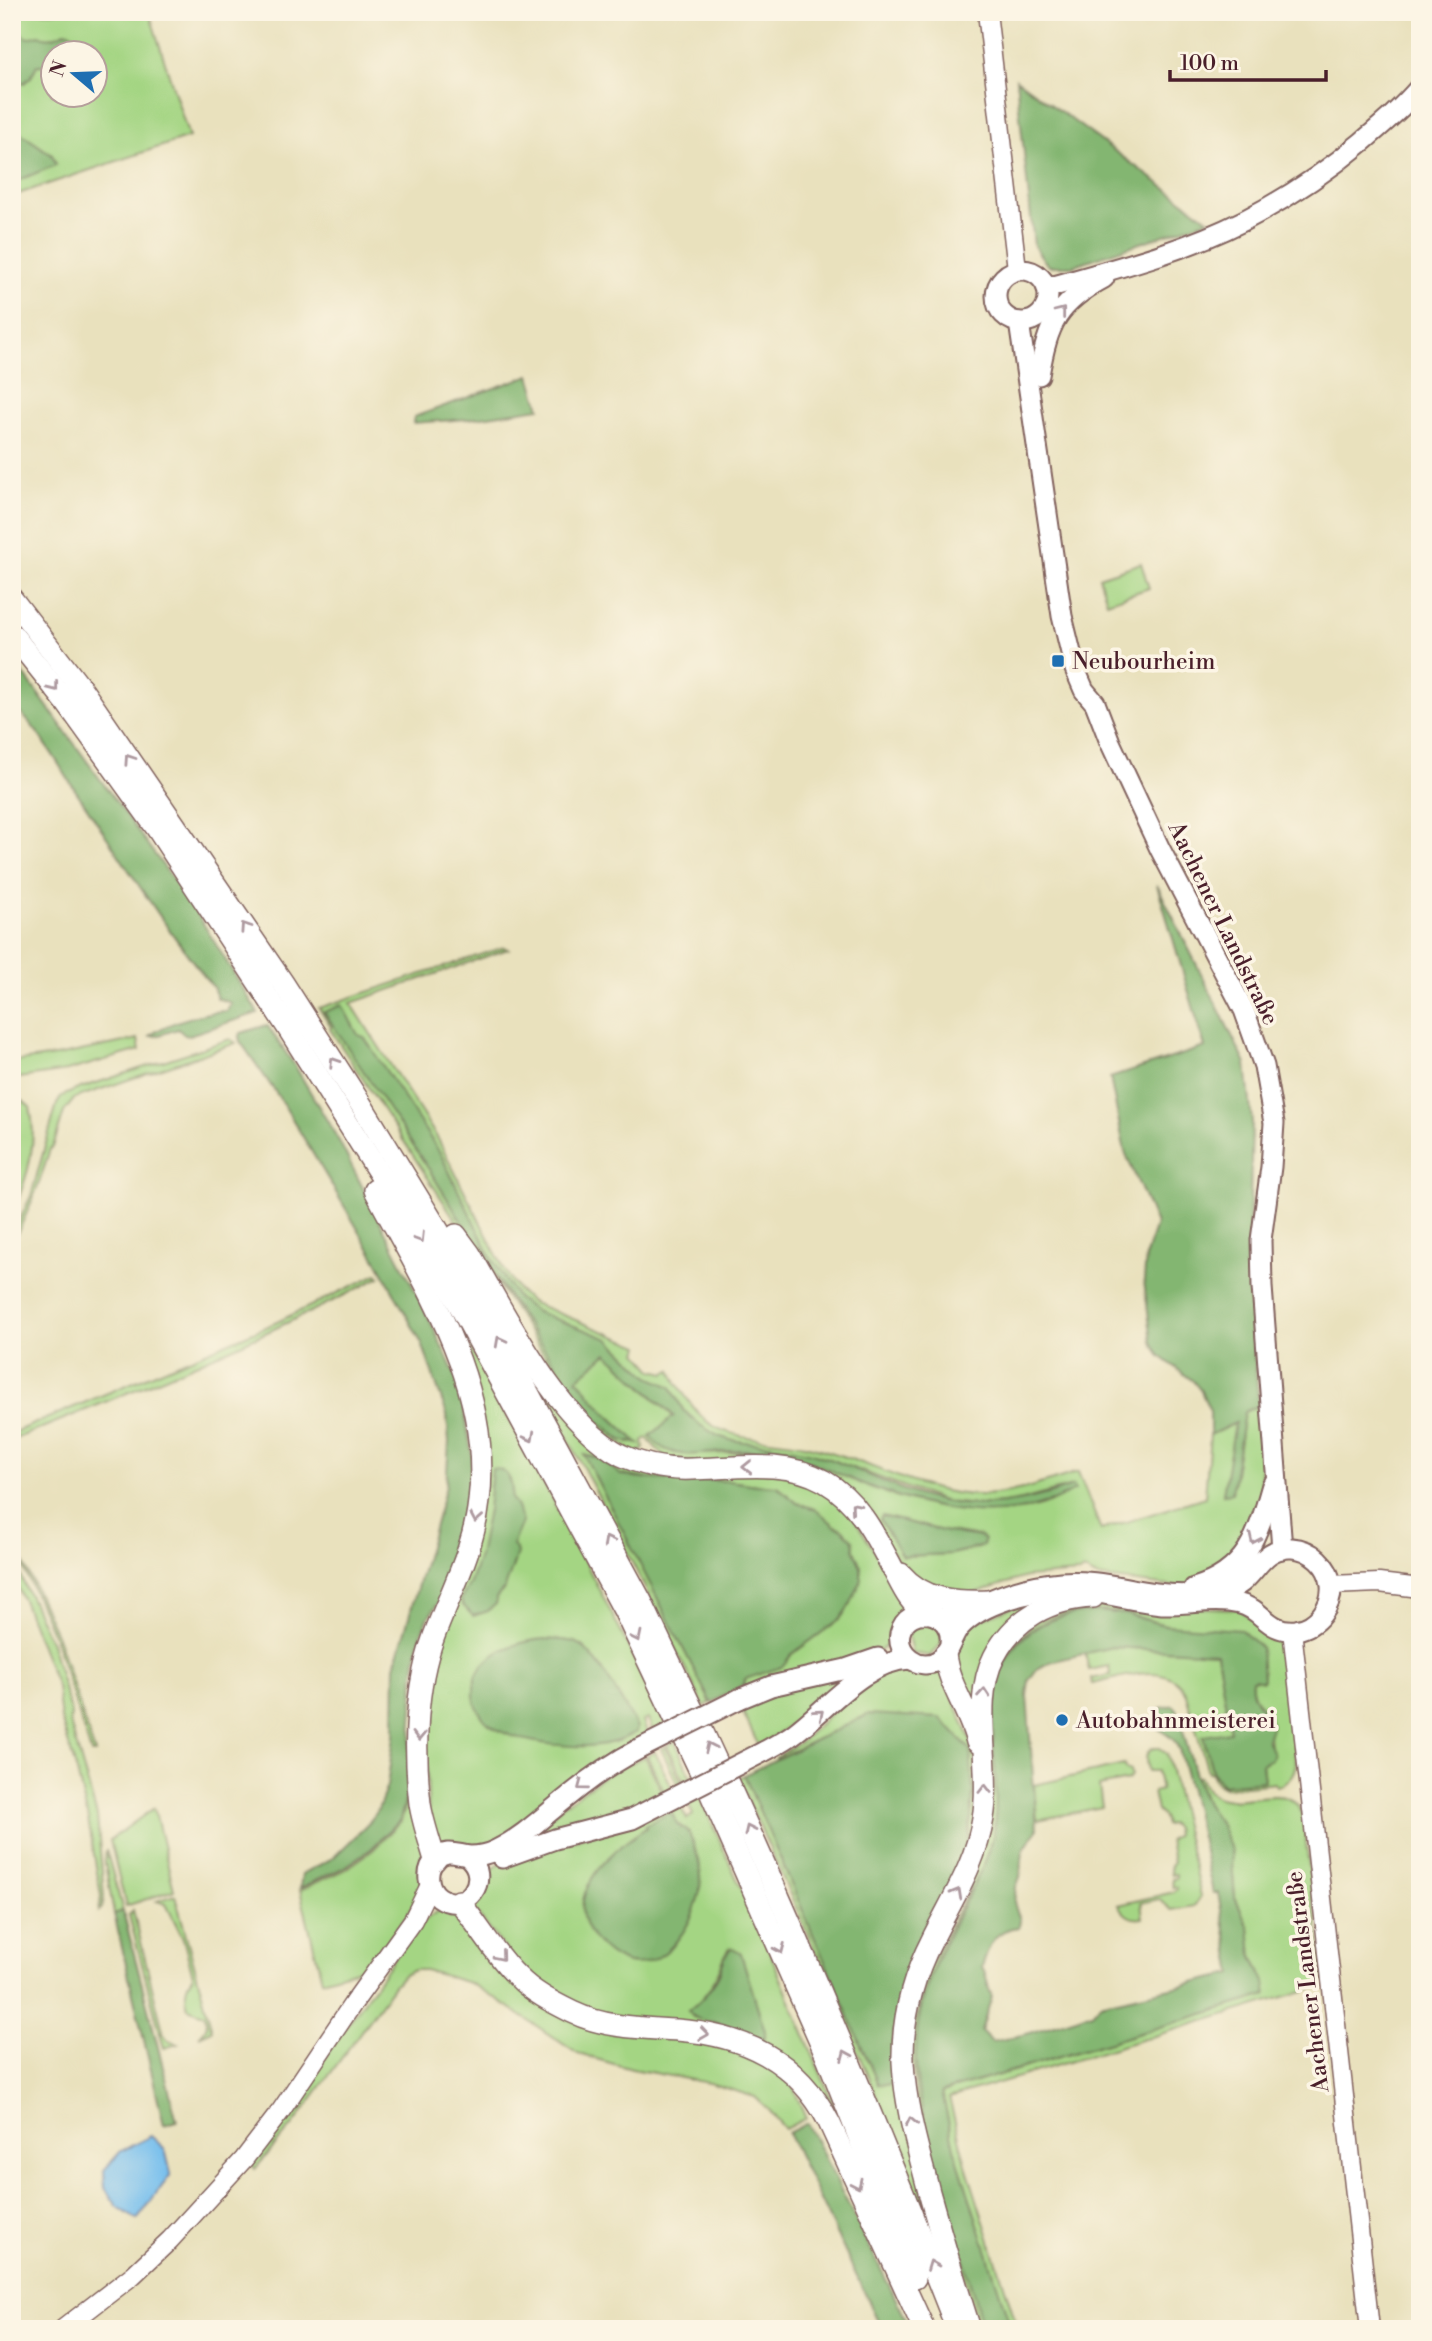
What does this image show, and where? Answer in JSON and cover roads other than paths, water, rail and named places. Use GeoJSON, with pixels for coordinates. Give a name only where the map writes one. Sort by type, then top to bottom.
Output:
{"type":"FeatureCollection","features":[{"type":"Feature","properties":{"kind":"highway"},"geometry":{"type":"LineString","coordinates":[[12,599],[83,691],[296,1022],[362,1106],[470,1254],[557,1396],[597,1438],[622,1455],[648,1465],[684,1469],[788,1468],[824,1481],[852,1503],[883,1550],[906,1595],[933,1616]]}},
{"type":"Feature","properties":{"kind":"highway"},"geometry":{"type":"LineString","coordinates":[[12,634],[66,702],[273,987]]}},
{"type":"Feature","properties":{"kind":"highway"},"geometry":{"type":"LineString","coordinates":[[296,1022],[351,1144],[449,1333],[472,1395],[477,1425],[480,1499],[474,1531],[466,1560],[425,1663],[420,1698],[418,1748],[421,1806],[435,1860]]}},
{"type":"Feature","properties":{"kind":"highway"},"geometry":{"type":"LineString","coordinates":[[332,1097],[442,1273],[624,1611],[689,1724]]}},
{"type":"Feature","properties":{"kind":"highway"},"geometry":{"type":"LineString","coordinates":[[362,1106],[465,1275],[641,1601],[828,2059],[934,2329]]}},
{"type":"Feature","properties":{"kind":"highway"},"geometry":{"type":"LineString","coordinates":[[883,1550],[892,1558],[908,1582],[925,1593],[951,1600],[988,1601]]}},
{"type":"Feature","properties":{"kind":"highway"},"geometry":{"type":"LineString","coordinates":[[970,2329],[916,2144],[907,2099],[903,2049],[906,2017],[915,1978],[977,1849],[986,1797],[983,1693],[998,1648],[1015,1628],[1037,1610],[1069,1599],[1093,1597],[1096,1592]]}},
{"type":"Feature","properties":{"kind":"highway"},"geometry":{"type":"LineString","coordinates":[[948,1649],[949,1672],[984,1761]]}},
{"type":"Feature","properties":{"kind":"highway"},"geometry":{"type":"LineString","coordinates":[[715,1779],[776,1890],[871,2113],[957,2329]]}},
{"type":"Feature","properties":{"kind":"highway"},"geometry":{"type":"LineString","coordinates":[[451,1901],[519,1979],[574,2013],[620,2026],[700,2033],[732,2039],[771,2057],[797,2077],[820,2104],[924,2329]]}},
{"type":"Feature","properties":{"kind":"main road"},"geometry":{"type":"LineString","coordinates":[[987,12],[1017,270]]}},
{"type":"Feature","properties":{"kind":"main road"},"geometry":{"type":"LineString","coordinates":[[1047,288],[1172,251],[1242,222],[1342,159],[1402,108],[1420,87]]}},
{"type":"Feature","properties":{"kind":"main road"},"geometry":{"type":"LineString","coordinates":[[1039,375],[1045,342],[1059,312],[1091,285],[1133,263]]}},
{"type":"Feature","properties":{"kind":"main road"},"geometry":{"type":"LineString","coordinates":[[1027,270],[1036,273],[1047,288],[1044,310],[1026,321],[1005,316],[996,304],[999,282],[1010,272],[1027,270]]}},
{"type":"Feature","properties":{"kind":"main road"},"geometry":{"type":"LineString","coordinates":[[1026,321],[1039,375],[1071,606],[1089,689]]}},
{"type":"Feature","properties":{"kind":"main road"},"geometry":{"type":"LineString","coordinates":[[1026,321],[1062,616],[1075,670],[1089,689]]}},
{"type":"Feature","properties":{"kind":"main road","name":"Aachener Landstraße"},"geometry":{"type":"LineString","coordinates":[[1089,689],[1110,742],[1160,849],[1244,1010],[1264,1066],[1274,1123],[1261,1240],[1262,1287],[1282,1549]]}},
{"type":"Feature","properties":{"kind":"main road"},"geometry":{"type":"LineString","coordinates":[[1169,1594],[1215,1580],[1242,1559],[1259,1531],[1276,1474]]}},
{"type":"Feature","properties":{"kind":"main road"},"geometry":{"type":"LineString","coordinates":[[1282,1549],[1303,1550],[1315,1557],[1325,1567],[1331,1585],[1330,1600],[1321,1617],[1307,1626],[1292,1630],[1279,1629],[1267,1623],[1246,1605],[1232,1602],[1163,1604],[1096,1592],[1047,1590],[1012,1598],[968,1620],[959,1628],[939,1660],[930,1664],[920,1664],[910,1659],[902,1649],[901,1629],[915,1615],[956,1616],[1023,1588],[1063,1582],[1093,1583],[1169,1594],[1226,1591],[1243,1584],[1264,1558],[1282,1549]]}},
{"type":"Feature","properties":{"kind":"main road"},"geometry":{"type":"LineString","coordinates":[[1252,1574],[1250,1592],[1256,1612]]}},
{"type":"Feature","properties":{"kind":"main road"},"geometry":{"type":"LineString","coordinates":[[1331,1585],[1379,1583],[1420,1588]]}},
{"type":"Feature","properties":{"kind":"main road"},"geometry":{"type":"LineString","coordinates":[[933,1616],[948,1629],[948,1649]]}},
{"type":"Feature","properties":{"kind":"main road","name":"Aachener Landstraße"},"geometry":{"type":"LineString","coordinates":[[1292,1630],[1370,2329]]}},
{"type":"Feature","properties":{"kind":"main road"},"geometry":{"type":"LineString","coordinates":[[451,1901],[436,1895],[430,1885],[429,1875],[435,1860],[450,1852],[467,1856],[482,1855],[509,1842],[613,1763],[639,1749],[771,1686],[869,1661],[887,1653],[900,1639]]}},
{"type":"Feature","properties":{"kind":"main road"},"geometry":{"type":"LineString","coordinates":[[414,1920],[472,1893],[479,1876],[497,1860],[555,1839],[632,1819],[793,1735],[866,1675],[889,1662],[910,1659]]}},
{"type":"Feature","properties":{"kind":"main road"},"geometry":{"type":"LineString","coordinates":[[467,1856],[474,1862],[479,1876]]}},
{"type":"Feature","properties":{"kind":"main road"},"geometry":{"type":"LineString","coordinates":[[63,2329],[133,2275],[170,2240],[236,2169],[280,2112],[354,2002],[414,1920],[430,1885]]}},
{"type":"Feature","properties":{"kind":"water"},"geometry":{"type":"Polygon","coordinates":[[[151,2136],[165,2149],[171,2174],[137,2220],[117,2206],[105,2188],[104,2170],[121,2151],[151,2136]]]}},
{"type":"Feature","properties":{"kind":"place","name":"Neubourheim"},"geometry":{"type":"Point","coordinates":[1058,661]}},
{"type":"Feature","properties":{"kind":"place","name":"Autobahnmeisterei"},"geometry":{"type":"Point","coordinates":[1062,1720]}}]}
